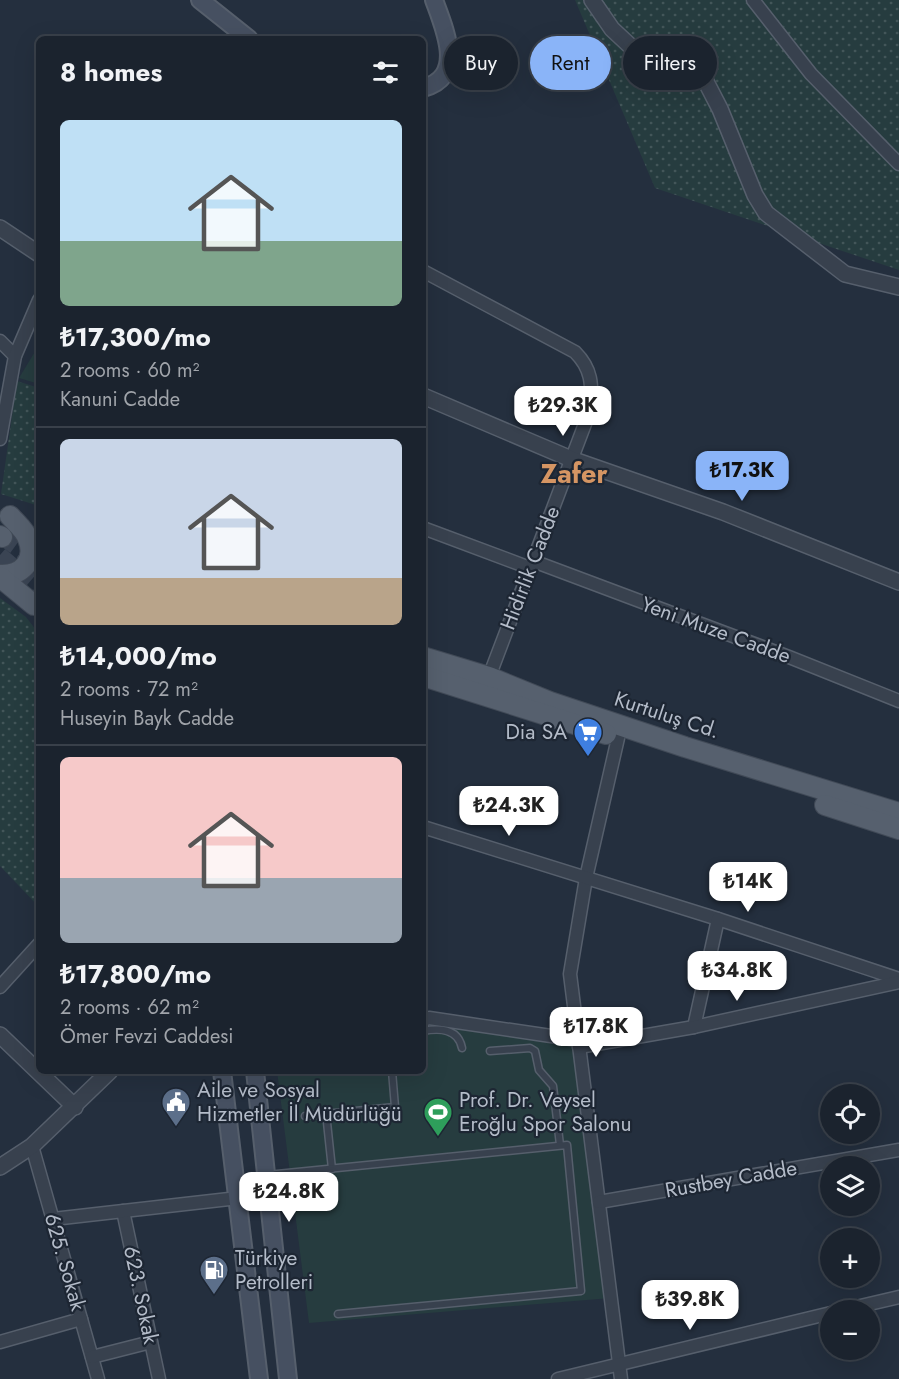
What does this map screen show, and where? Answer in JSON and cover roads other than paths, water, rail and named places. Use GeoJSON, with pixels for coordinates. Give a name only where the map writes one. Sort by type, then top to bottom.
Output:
{"type":"FeatureCollection","features":[{"type":"Feature","properties":{"kind":"main road"},"geometry":{"type":"LineString","coordinates":[[200,0],[245,36]]}},
{"type":"Feature","properties":{"kind":"main road"},"geometry":{"type":"LineString","coordinates":[[426,87],[435,85],[447,72],[447,45],[434,0]]}},
{"type":"Feature","properties":{"kind":"main road"},"geometry":{"type":"LineString","coordinates":[[5,514],[36,527]]}},
{"type":"Feature","properties":{"kind":"main road"},"geometry":{"type":"LineString","coordinates":[[0,576],[16,574],[22,570],[31,556],[25,532],[5,514]]}},
{"type":"Feature","properties":{"kind":"main road"},"geometry":{"type":"LineString","coordinates":[[0,576],[36,603]]}},
{"type":"Feature","properties":{"kind":"main road","name":"Kurtuluş Cd."},"geometry":{"type":"LineString","coordinates":[[426,658],[489,677],[550,702],[655,737],[899,813]]}},
{"type":"Feature","properties":{"kind":"main road","name":"Kurtuluş Cd."},"geometry":{"type":"LineString","coordinates":[[426,677],[899,830]]}},
{"type":"Feature","properties":{"kind":"main road"},"geometry":{"type":"LineString","coordinates":[[222,1074],[259,1379]]}},
{"type":"Feature","properties":{"kind":"main road"},"geometry":{"type":"LineString","coordinates":[[255,1074],[288,1379]]}},
{"type":"Feature","properties":{"kind":"street"},"geometry":{"type":"LineString","coordinates":[[592,0],[612,29],[642,57],[690,69],[704,78],[720,109],[755,195],[766,213],[845,274],[899,287]]}},
{"type":"Feature","properties":{"kind":"street"},"geometry":{"type":"LineString","coordinates":[[753,0],[811,74],[899,164]]}},
{"type":"Feature","properties":{"kind":"street"},"geometry":{"type":"LineString","coordinates":[[0,228],[36,252]]}},
{"type":"Feature","properties":{"kind":"street","name":"Hidirlik Cadde"},"geometry":{"type":"LineString","coordinates":[[426,273],[554,338],[575,352],[586,363],[592,382],[591,408],[489,677]]}},
{"type":"Feature","properties":{"kind":"street"},"geometry":{"type":"LineString","coordinates":[[0,439],[15,356],[36,307]]}},
{"type":"Feature","properties":{"kind":"street"},"geometry":{"type":"LineString","coordinates":[[0,341],[15,356]]}},
{"type":"Feature","properties":{"kind":"street"},"geometry":{"type":"LineString","coordinates":[[426,397],[571,459],[723,512],[899,582]]}},
{"type":"Feature","properties":{"kind":"street","name":"Yeni Muze Cadde"},"geometry":{"type":"LineString","coordinates":[[426,529],[789,657],[899,701]]}},
{"type":"Feature","properties":{"kind":"street"},"geometry":{"type":"LineString","coordinates":[[618,738],[586,878],[570,974],[621,1379]]}},
{"type":"Feature","properties":{"kind":"street"},"geometry":{"type":"LineString","coordinates":[[426,828],[718,919],[899,981]]}},
{"type":"Feature","properties":{"kind":"street"},"geometry":{"type":"LineString","coordinates":[[694,1027],[718,919]]}},
{"type":"Feature","properties":{"kind":"street"},"geometry":{"type":"LineString","coordinates":[[0,987],[36,947]]}},
{"type":"Feature","properties":{"kind":"street"},"geometry":{"type":"LineString","coordinates":[[426,1019],[579,1043],[694,1027],[899,981]]}},
{"type":"Feature","properties":{"kind":"street"},"geometry":{"type":"LineString","coordinates":[[0,1035],[36,1070]]}},
{"type":"Feature","properties":{"kind":"street"},"geometry":{"type":"LineString","coordinates":[[41,1074],[75,1107]]}},
{"type":"Feature","properties":{"kind":"street"},"geometry":{"type":"LineString","coordinates":[[0,1167],[32,1146],[107,1074]]}},
{"type":"Feature","properties":{"kind":"street","name":"625. Sokak"},"geometry":{"type":"LineString","coordinates":[[32,1146],[98,1379]]}},
{"type":"Feature","properties":{"kind":"street","name":"Rustbey Cadde"},"geometry":{"type":"LineString","coordinates":[[599,1202],[899,1150]]}},
{"type":"Feature","properties":{"kind":"street"},"geometry":{"type":"LineString","coordinates":[[53,1219],[238,1198]]}},
{"type":"Feature","properties":{"kind":"street","name":"623. Sokak"},"geometry":{"type":"LineString","coordinates":[[123,1211],[159,1379]]}},
{"type":"Feature","properties":{"kind":"street"},"geometry":{"type":"LineString","coordinates":[[880,1302],[899,1297]]}},
{"type":"Feature","properties":{"kind":"street"},"geometry":{"type":"LineString","coordinates":[[558,1379],[619,1362],[820,1316]]}},
{"type":"Feature","properties":{"kind":"street"},"geometry":{"type":"LineString","coordinates":[[0,1342],[81,1319]]}},
{"type":"Feature","properties":{"kind":"street"},"geometry":{"type":"LineString","coordinates":[[92,1357],[151,1342]]}},
{"type":"Feature","properties":{"kind":"lane"},"geometry":{"type":"LineString","coordinates":[[426,1031],[436,1029],[453,1033],[460,1041],[462,1048]]}},
{"type":"Feature","properties":{"kind":"lane"},"geometry":{"type":"LineString","coordinates":[[490,1051],[530,1047],[535,1051],[541,1075],[551,1081],[553,1086],[560,1145]]}},
{"type":"Feature","properties":{"kind":"lane"},"geometry":{"type":"LineString","coordinates":[[305,1116],[395,1107],[392,1074]]}},
{"type":"Feature","properties":{"kind":"lane"},"geometry":{"type":"LineString","coordinates":[[326,1113],[332,1169]]}},
{"type":"Feature","properties":{"kind":"lane"},"geometry":{"type":"LineString","coordinates":[[266,1176],[567,1145],[581,1291],[338,1314]]}},
{"type":"Feature","properties":{"kind":"tunnel"},"geometry":{"type":"LineString","coordinates":[[2,537],[36,562]]}},
{"type":"Feature","properties":{"kind":"tunnel"},"geometry":{"type":"LineString","coordinates":[[0,555],[36,585]]}},
{"type":"Feature","properties":{"kind":"place","name":"Dia SA"},"geometry":{"type":"Point","coordinates":[588,758]}},
{"type":"Feature","properties":{"kind":"place","name":"Aile ve Sosyal Hizmetler İl Müdürlüğü"},"geometry":{"type":"Point","coordinates":[176,1128]}},
{"type":"Feature","properties":{"kind":"place","name":"Prof. Dr. Veysel Eroğlu Spor Salonu"},"geometry":{"type":"Point","coordinates":[438,1138]}},
{"type":"Feature","properties":{"kind":"place","name":"Türkiye Petrolleri"},"geometry":{"type":"Point","coordinates":[214,1296]}},
{"type":"Feature","properties":{"kind":"district","name":"Zafer"},"geometry":{"type":"Point","coordinates":[574,473]}}]}
